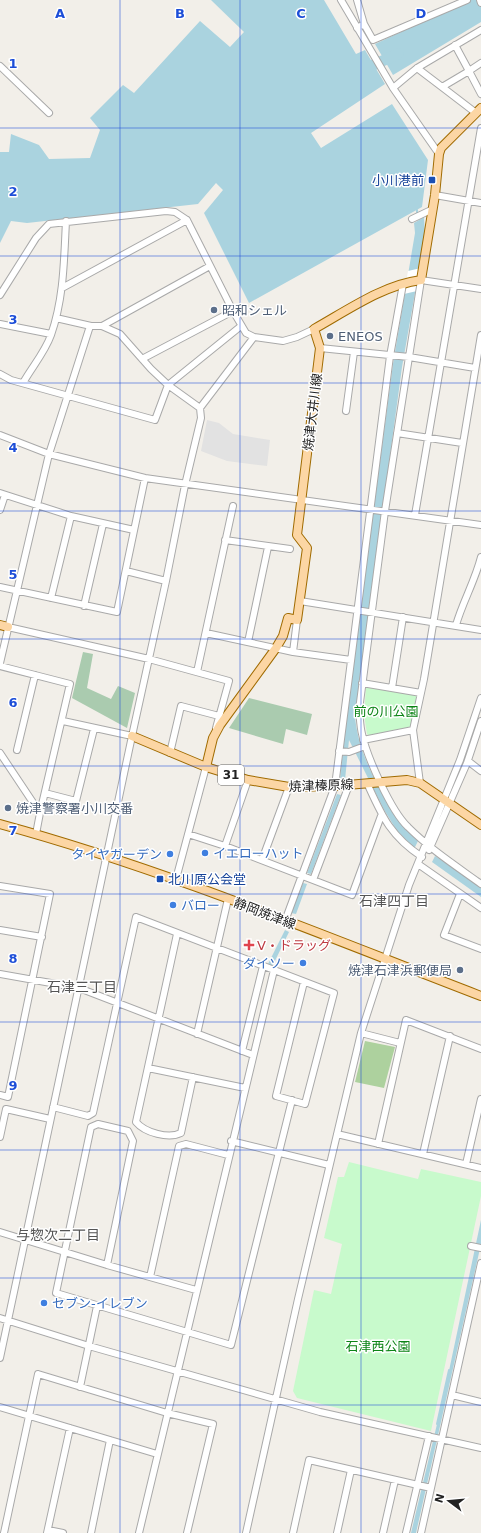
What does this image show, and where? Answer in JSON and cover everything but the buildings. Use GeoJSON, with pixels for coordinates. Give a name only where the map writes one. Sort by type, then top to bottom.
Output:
{"type":"FeatureCollection","features":[{"type":"Feature","properties":{"kind":"main road"},"geometry":{"type":"LineString","coordinates":[[314,329],[382,292],[404,283],[420,281],[436,195],[438,154],[442,148],[479,111]]}},
{"type":"Feature","properties":{"kind":"main road","name":"焼津大井川線"},"geometry":{"type":"LineString","coordinates":[[297,620],[307,548],[297,535],[320,348],[314,329]]}},
{"type":"Feature","properties":{"kind":"main road"},"geometry":{"type":"LineString","coordinates":[[206,767],[213,738],[220,725],[276,648],[283,636],[288,618],[297,620]]}},
{"type":"Feature","properties":{"kind":"main road","name":"焼津榛原線"},"geometry":{"type":"LineString","coordinates":[[132,736],[206,767],[248,780],[289,787],[407,780],[420,783],[481,825]]}},
{"type":"Feature","properties":{"kind":"main road","name":"静岡焼津線"},"geometry":{"type":"LineString","coordinates":[[0,824],[107,855],[176,879],[481,996]]}},
{"type":"Feature","properties":{"kind":"street"},"geometry":{"type":"LineString","coordinates":[[341,0],[393,88],[438,154]]}},
{"type":"Feature","properties":{"kind":"street"},"geometry":{"type":"LineString","coordinates":[[357,0],[364,24],[372,40],[467,0]]}},
{"type":"Feature","properties":{"kind":"street"},"geometry":{"type":"LineString","coordinates":[[357,28],[364,24]]}},
{"type":"Feature","properties":{"kind":"street"},"geometry":{"type":"LineString","coordinates":[[393,88],[417,68],[481,30]]}},
{"type":"Feature","properties":{"kind":"street"},"geometry":{"type":"LineString","coordinates":[[454,45],[481,94]]}},
{"type":"Feature","properties":{"kind":"street"},"geometry":{"type":"LineString","coordinates":[[442,86],[481,63]]}},
{"type":"Feature","properties":{"kind":"street"},"geometry":{"type":"LineString","coordinates":[[0,66],[49,113]]}},
{"type":"Feature","properties":{"kind":"street"},"geometry":{"type":"LineString","coordinates":[[417,68],[479,111]]}},
{"type":"Feature","properties":{"kind":"street"},"geometry":{"type":"LineString","coordinates":[[415,515],[481,128]]}},
{"type":"Feature","properties":{"kind":"street"},"geometry":{"type":"LineString","coordinates":[[436,195],[481,204]]}},
{"type":"Feature","properties":{"kind":"street"},"geometry":{"type":"LineString","coordinates":[[412,219],[433,209]]}},
{"type":"Feature","properties":{"kind":"street"},"geometry":{"type":"LineString","coordinates":[[0,295],[42,230],[49,224],[166,211],[175,212],[187,220],[233,311],[246,333],[254,337],[283,341],[297,337],[314,329]]}},
{"type":"Feature","properties":{"kind":"street"},"geometry":{"type":"LineString","coordinates":[[62,288],[187,220]]}},
{"type":"Feature","properties":{"kind":"street"},"geometry":{"type":"LineString","coordinates":[[23,383],[51,334],[56,318],[62,288],[66,221]]}},
{"type":"Feature","properties":{"kind":"street"},"geometry":{"type":"LineString","coordinates":[[102,326],[210,266]]}},
{"type":"Feature","properties":{"kind":"street"},"geometry":{"type":"LineString","coordinates":[[481,289],[420,281],[385,511],[359,710],[364,744],[392,806],[407,826],[431,848],[481,884]]}},
{"type":"Feature","properties":{"kind":"street"},"geometry":{"type":"LineString","coordinates":[[313,880],[341,785],[341,751],[358,610],[390,356],[404,283]]}},
{"type":"Feature","properties":{"kind":"street"},"geometry":{"type":"LineString","coordinates":[[142,359],[233,311]]}},
{"type":"Feature","properties":{"kind":"street"},"geometry":{"type":"LineString","coordinates":[[56,318],[90,326],[102,326],[120,334],[168,385],[200,408]]}},
{"type":"Feature","properties":{"kind":"street"},"geometry":{"type":"LineString","coordinates":[[0,324],[51,334]]}},
{"type":"Feature","properties":{"kind":"street"},"geometry":{"type":"LineString","coordinates":[[0,663],[4,626],[17,591],[49,454],[90,326]]}},
{"type":"Feature","properties":{"kind":"street"},"geometry":{"type":"LineString","coordinates":[[0,374],[23,383],[155,420],[168,385],[241,326]]}},
{"type":"Feature","properties":{"kind":"street"},"geometry":{"type":"LineString","coordinates":[[420,783],[413,730],[421,693],[481,335]]}},
{"type":"Feature","properties":{"kind":"street"},"geometry":{"type":"LineString","coordinates":[[0,1358],[185,485],[201,418],[200,408],[254,337]]}},
{"type":"Feature","properties":{"kind":"street"},"geometry":{"type":"LineString","coordinates":[[320,348],[477,364]]}},
{"type":"Feature","properties":{"kind":"street"},"geometry":{"type":"LineString","coordinates":[[346,411],[354,352]]}},
{"type":"Feature","properties":{"kind":"street"},"geometry":{"type":"LineString","coordinates":[[397,433],[428,439],[462,443]]}},
{"type":"Feature","properties":{"kind":"street"},"geometry":{"type":"LineString","coordinates":[[0,435],[49,454],[145,478],[185,485],[481,525]]}},
{"type":"Feature","properties":{"kind":"street"},"geometry":{"type":"LineString","coordinates":[[0,587],[117,612],[145,478]]}},
{"type":"Feature","properties":{"kind":"street"},"geometry":{"type":"LineString","coordinates":[[0,510],[2,494],[70,516],[134,530]]}},
{"type":"Feature","properties":{"kind":"street"},"geometry":{"type":"LineString","coordinates":[[197,672],[233,506]]}},
{"type":"Feature","properties":{"kind":"street"},"geometry":{"type":"LineString","coordinates":[[51,598],[70,516]]}},
{"type":"Feature","properties":{"kind":"street"},"geometry":{"type":"LineString","coordinates":[[84,606],[103,524]]}},
{"type":"Feature","properties":{"kind":"street"},"geometry":{"type":"LineString","coordinates":[[225,540],[290,549]]}},
{"type":"Feature","properties":{"kind":"street"},"geometry":{"type":"LineString","coordinates":[[248,642],[268,546]]}},
{"type":"Feature","properties":{"kind":"street"},"geometry":{"type":"LineString","coordinates":[[456,625],[462,602],[477,570],[481,557]]}},
{"type":"Feature","properties":{"kind":"street"},"geometry":{"type":"LineString","coordinates":[[126,571],[166,580]]}},
{"type":"Feature","properties":{"kind":"street"},"geometry":{"type":"LineString","coordinates":[[300,601],[481,630]]}},
{"type":"Feature","properties":{"kind":"street"},"geometry":{"type":"LineString","coordinates":[[392,688],[403,617]]}},
{"type":"Feature","properties":{"kind":"street"},"geometry":{"type":"LineString","coordinates":[[293,652],[297,620]]}},
{"type":"Feature","properties":{"kind":"street"},"geometry":{"type":"LineString","coordinates":[[4,626],[149,660],[229,681],[213,738]]}},
{"type":"Feature","properties":{"kind":"street"},"geometry":{"type":"LineString","coordinates":[[206,633],[293,652],[352,660]]}},
{"type":"Feature","properties":{"kind":"street"},"geometry":{"type":"LineString","coordinates":[[0,666],[70,684],[36,834]]}},
{"type":"Feature","properties":{"kind":"street"},"geometry":{"type":"LineString","coordinates":[[17,750],[35,675]]}},
{"type":"Feature","properties":{"kind":"street"},"geometry":{"type":"LineString","coordinates":[[362,683],[421,693]]}},
{"type":"Feature","properties":{"kind":"street"},"geometry":{"type":"LineString","coordinates":[[422,857],[431,848],[481,698]]}},
{"type":"Feature","properties":{"kind":"street"},"geometry":{"type":"LineString","coordinates":[[170,753],[181,706],[219,716]]}},
{"type":"Feature","properties":{"kind":"street"},"geometry":{"type":"LineString","coordinates":[[62,721],[132,736]]}},
{"type":"Feature","properties":{"kind":"street"},"geometry":{"type":"LineString","coordinates":[[246,1533],[329,1165],[361,1033],[397,917],[422,857],[426,842],[468,761],[481,721]]}},
{"type":"Feature","properties":{"kind":"street"},"geometry":{"type":"LineString","coordinates":[[46,793],[76,801],[94,729]]}},
{"type":"Feature","properties":{"kind":"street"},"geometry":{"type":"LineString","coordinates":[[341,751],[351,751],[364,744],[413,730]]}},
{"type":"Feature","properties":{"kind":"street"},"geometry":{"type":"LineString","coordinates":[[0,753],[40,813]]}},
{"type":"Feature","properties":{"kind":"street"},"geometry":{"type":"LineString","coordinates":[[468,761],[481,771]]}},
{"type":"Feature","properties":{"kind":"street"},"geometry":{"type":"LineString","coordinates":[[176,879],[206,767]]}},
{"type":"Feature","properties":{"kind":"street"},"geometry":{"type":"LineString","coordinates":[[224,846],[248,780]]}},
{"type":"Feature","properties":{"kind":"street"},"geometry":{"type":"LineString","coordinates":[[368,783],[381,816],[396,836],[408,848],[422,857]]}},
{"type":"Feature","properties":{"kind":"street"},"geometry":{"type":"LineString","coordinates":[[285,921],[302,876],[341,785]]}},
{"type":"Feature","properties":{"kind":"street"},"geometry":{"type":"LineString","coordinates":[[262,860],[289,787]]}},
{"type":"Feature","properties":{"kind":"street"},"geometry":{"type":"LineString","coordinates":[[188,834],[262,860],[352,895],[381,816]]}},
{"type":"Feature","properties":{"kind":"street"},"geometry":{"type":"LineString","coordinates":[[418,864],[481,908]]}},
{"type":"Feature","properties":{"kind":"street"},"geometry":{"type":"LineString","coordinates":[[0,886],[50,894],[34,980],[8,1097],[0,1095]]}},
{"type":"Feature","properties":{"kind":"street"},"geometry":{"type":"LineString","coordinates":[[460,894],[444,935],[481,949]]}},
{"type":"Feature","properties":{"kind":"street"},"geometry":{"type":"LineString","coordinates":[[198,1034],[228,899]]}},
{"type":"Feature","properties":{"kind":"street"},"geometry":{"type":"LineString","coordinates":[[53,1107],[88,1116],[93,1113],[136,917],[334,993],[305,1104],[276,1096],[304,982]]}},
{"type":"Feature","properties":{"kind":"street"},"geometry":{"type":"LineString","coordinates":[[0,930],[42,937]]}},
{"type":"Feature","properties":{"kind":"street"},"geometry":{"type":"LineString","coordinates":[[177,934],[136,1122],[142,1129],[174,1136],[181,1133],[193,1077]]}},
{"type":"Feature","properties":{"kind":"street"},"geometry":{"type":"LineString","coordinates":[[242,1051],[263,966]]}},
{"type":"Feature","properties":{"kind":"street"},"geometry":{"type":"LineString","coordinates":[[139,1533],[231,1141],[274,970]]}},
{"type":"Feature","properties":{"kind":"street"},"geometry":{"type":"LineString","coordinates":[[0,974],[79,988],[253,1055]]}},
{"type":"Feature","properties":{"kind":"street"},"geometry":{"type":"LineString","coordinates":[[378,1144],[406,1020],[481,1049]]}},
{"type":"Feature","properties":{"kind":"street"},"geometry":{"type":"LineString","coordinates":[[361,1033],[400,1043]]}},
{"type":"Feature","properties":{"kind":"street"},"geometry":{"type":"LineString","coordinates":[[423,1154],[450,1036]]}},
{"type":"Feature","properties":{"kind":"street"},"geometry":{"type":"LineString","coordinates":[[148,1068],[244,1088]]}},
{"type":"Feature","properties":{"kind":"street"},"geometry":{"type":"LineString","coordinates":[[466,1164],[481,1099]]}},
{"type":"Feature","properties":{"kind":"street"},"geometry":{"type":"LineString","coordinates":[[107,1265],[133,1141],[128,1131],[98,1124],[91,1127],[56,1293],[231,1345],[292,1100]]}},
{"type":"Feature","properties":{"kind":"street"},"geometry":{"type":"LineString","coordinates":[[0,1137],[6,1109],[50,1119]]}},
{"type":"Feature","properties":{"kind":"street"},"geometry":{"type":"LineString","coordinates":[[337,1134],[481,1168]]}},
{"type":"Feature","properties":{"kind":"street"},"geometry":{"type":"LineString","coordinates":[[231,1141],[329,1165]]}},
{"type":"Feature","properties":{"kind":"street"},"geometry":{"type":"LineString","coordinates":[[150,1277],[179,1146],[186,1144],[228,1155]]}},
{"type":"Feature","properties":{"kind":"street"},"geometry":{"type":"LineString","coordinates":[[0,1232],[107,1265],[196,1290]]}},
{"type":"Feature","properties":{"kind":"street"},"geometry":{"type":"LineString","coordinates":[[471,1246],[481,1248]]}},
{"type":"Feature","properties":{"kind":"street"},"geometry":{"type":"LineString","coordinates":[[420,1533],[481,1263]]}},
{"type":"Feature","properties":{"kind":"street"},"geometry":{"type":"LineString","coordinates":[[80,1387],[97,1306]]}},
{"type":"Feature","properties":{"kind":"street"},"geometry":{"type":"LineString","coordinates":[[0,1318],[89,1346],[320,1412],[481,1448]]}},
{"type":"Feature","properties":{"kind":"street"},"geometry":{"type":"LineString","coordinates":[[4,1533],[38,1374],[167,1413],[213,1424],[187,1533]]}},
{"type":"Feature","properties":{"kind":"street"},"geometry":{"type":"LineString","coordinates":[[452,1395],[481,1402]]}},
{"type":"Feature","properties":{"kind":"street"},"geometry":{"type":"LineString","coordinates":[[0,1407],[157,1454]]}},
{"type":"Feature","properties":{"kind":"street"},"geometry":{"type":"LineString","coordinates":[[63,1533],[48,1531],[70,1428]]}},
{"type":"Feature","properties":{"kind":"street"},"geometry":{"type":"LineString","coordinates":[[406,1533],[416,1484],[429,1436]]}},
{"type":"Feature","properties":{"kind":"street"},"geometry":{"type":"LineString","coordinates":[[91,1533],[110,1440]]}},
{"type":"Feature","properties":{"kind":"street"},"geometry":{"type":"LineString","coordinates":[[292,1533],[309,1460],[429,1488]]}},
{"type":"Feature","properties":{"kind":"street"},"geometry":{"type":"LineString","coordinates":[[337,1533],[352,1470]]}},
{"type":"Feature","properties":{"kind":"street"},"geometry":{"type":"LineString","coordinates":[[383,1533],[395,1480]]}},
{"type":"Feature","properties":{"kind":"green space"},"geometry":{"type":"Polygon","coordinates":[[[83,652],[93,654],[87,688],[111,699],[118,686],[135,693],[127,728],[72,698],[83,652]]]}},
{"type":"Feature","properties":{"kind":"green space","name":"前の川公園"},"geometry":{"type":"Polygon","coordinates":[[[369,686],[416,695],[417,697],[411,728],[369,736],[367,734],[364,715],[366,687],[369,686]]]}},
{"type":"Feature","properties":{"kind":"green space"},"geometry":{"type":"Polygon","coordinates":[[[249,698],[312,714],[307,735],[286,729],[283,744],[229,728],[249,698]]]}},
{"type":"Feature","properties":{"kind":"green space"},"geometry":{"type":"Polygon","coordinates":[[[365,1041],[395,1047],[384,1088],[355,1082],[365,1041]]]}},
{"type":"Feature","properties":{"kind":"green space","name":"石津西公園"},"geometry":{"type":"Polygon","coordinates":[[[349,1162],[418,1179],[421,1169],[481,1182],[481,1196],[431,1431],[297,1398],[293,1391],[314,1290],[331,1294],[342,1244],[324,1238],[338,1177],[344,1177],[349,1162]]]}},
{"type":"Feature","properties":{"kind":"shaded area"},"geometry":{"type":"Polygon","coordinates":[[[207,420],[219,423],[233,434],[270,440],[267,466],[227,461],[201,451],[207,420]]]}},
{"type":"Feature","properties":{"kind":"water"},"geometry":{"type":"Polygon","coordinates":[[[211,0],[324,0],[356,54],[365,50],[385,84],[311,133],[321,148],[392,104],[428,160],[422,207],[249,303],[204,213],[223,190],[216,183],[198,204],[27,223],[11,221],[0,243],[0,152],[9,152],[11,134],[39,145],[49,159],[90,158],[100,130],[90,118],[123,85],[134,93],[200,21],[230,47],[244,32],[211,0]]]}},
{"type":"Feature","properties":{"kind":"water"},"geometry":{"type":"Polygon","coordinates":[[[470,0],[481,0],[481,22],[393,75],[375,44],[470,0]]]}},
{"type":"Feature","properties":{"kind":"water"},"geometry":{"type":"Polygon","coordinates":[[[424,217],[425,236],[402,367],[355,716],[357,732],[369,766],[386,800],[396,815],[418,841],[415,847],[413,847],[397,831],[383,808],[349,740],[345,780],[340,779],[343,739],[393,364],[415,233],[414,223],[424,217]]]}},
{"type":"Feature","properties":{"kind":"water"},"geometry":{"type":"Polygon","coordinates":[[[337,794],[341,795],[311,874],[307,873],[337,794]]]}},
{"type":"Feature","properties":{"kind":"water"},"geometry":{"type":"Polygon","coordinates":[[[435,856],[481,886],[481,897],[432,862],[435,856]]]}},
{"type":"Feature","properties":{"kind":"water"},"geometry":{"type":"Polygon","coordinates":[[[303,883],[307,884],[296,914],[291,913],[303,883]]]}},
{"type":"Feature","properties":{"kind":"water"},"geometry":{"type":"Polygon","coordinates":[[[285,930],[289,932],[272,967],[268,964],[285,930]]]}},
{"type":"Feature","properties":{"kind":"water"},"geometry":{"type":"Polygon","coordinates":[[[481,1220],[481,1244],[416,1533],[411,1533],[443,1399],[481,1220]]]}},
{"type":"Feature","properties":{"kind":"pier"},"geometry":{"type":"Polygon","coordinates":[[[421,268],[417,291],[404,294],[408,271],[421,268]]]}},
{"type":"Feature","properties":{"kind":"waterway"},"geometry":{"type":"LineString","coordinates":[[371,66],[398,54]]}},
{"type":"Feature","properties":{"kind":"waterway"},"geometry":{"type":"LineString","coordinates":[[417,210],[417,216]]}},
{"type":"Feature","properties":{"kind":"waterway"},"geometry":{"type":"LineString","coordinates":[[437,1424],[449,1370]]}},
{"type":"Feature","properties":{"kind":"place","name":"小川港前"},"geometry":{"type":"Point","coordinates":[432,180]}},
{"type":"Feature","properties":{"kind":"place","name":"昭和シェル"},"geometry":{"type":"Point","coordinates":[214,310]}},
{"type":"Feature","properties":{"kind":"place","name":"ENEOS"},"geometry":{"type":"Point","coordinates":[330,336]}},
{"type":"Feature","properties":{"kind":"place","name":"焼津警察署小川交番"},"geometry":{"type":"Point","coordinates":[8,808]}},
{"type":"Feature","properties":{"kind":"place","name":"イエローハット"},"geometry":{"type":"Point","coordinates":[205,853]}},
{"type":"Feature","properties":{"kind":"place","name":"タイヤガーデン"},"geometry":{"type":"Point","coordinates":[170,854]}},
{"type":"Feature","properties":{"kind":"place","name":"北川原公会堂"},"geometry":{"type":"Point","coordinates":[160,879]}},
{"type":"Feature","properties":{"kind":"place","name":"バロー"},"geometry":{"type":"Point","coordinates":[173,905]}},
{"type":"Feature","properties":{"kind":"place","name":"V・ドラッグ"},"geometry":{"type":"Point","coordinates":[249,945]}},
{"type":"Feature","properties":{"kind":"place","name":"ダイソー"},"geometry":{"type":"Point","coordinates":[303,963]}},
{"type":"Feature","properties":{"kind":"place","name":"焼津石津浜郵便局"},"geometry":{"type":"Point","coordinates":[460,970]}},
{"type":"Feature","properties":{"kind":"place","name":"セブン-イレブン"},"geometry":{"type":"Point","coordinates":[44,1303]}},
{"type":"Feature","properties":{"kind":"district","name":"石津四丁目"},"geometry":{"type":"Point","coordinates":[394,901]}},
{"type":"Feature","properties":{"kind":"district","name":"石津三丁目"},"geometry":{"type":"Point","coordinates":[82,987]}},
{"type":"Feature","properties":{"kind":"district","name":"与惣次二丁目"},"geometry":{"type":"Point","coordinates":[58,1235]}}]}
